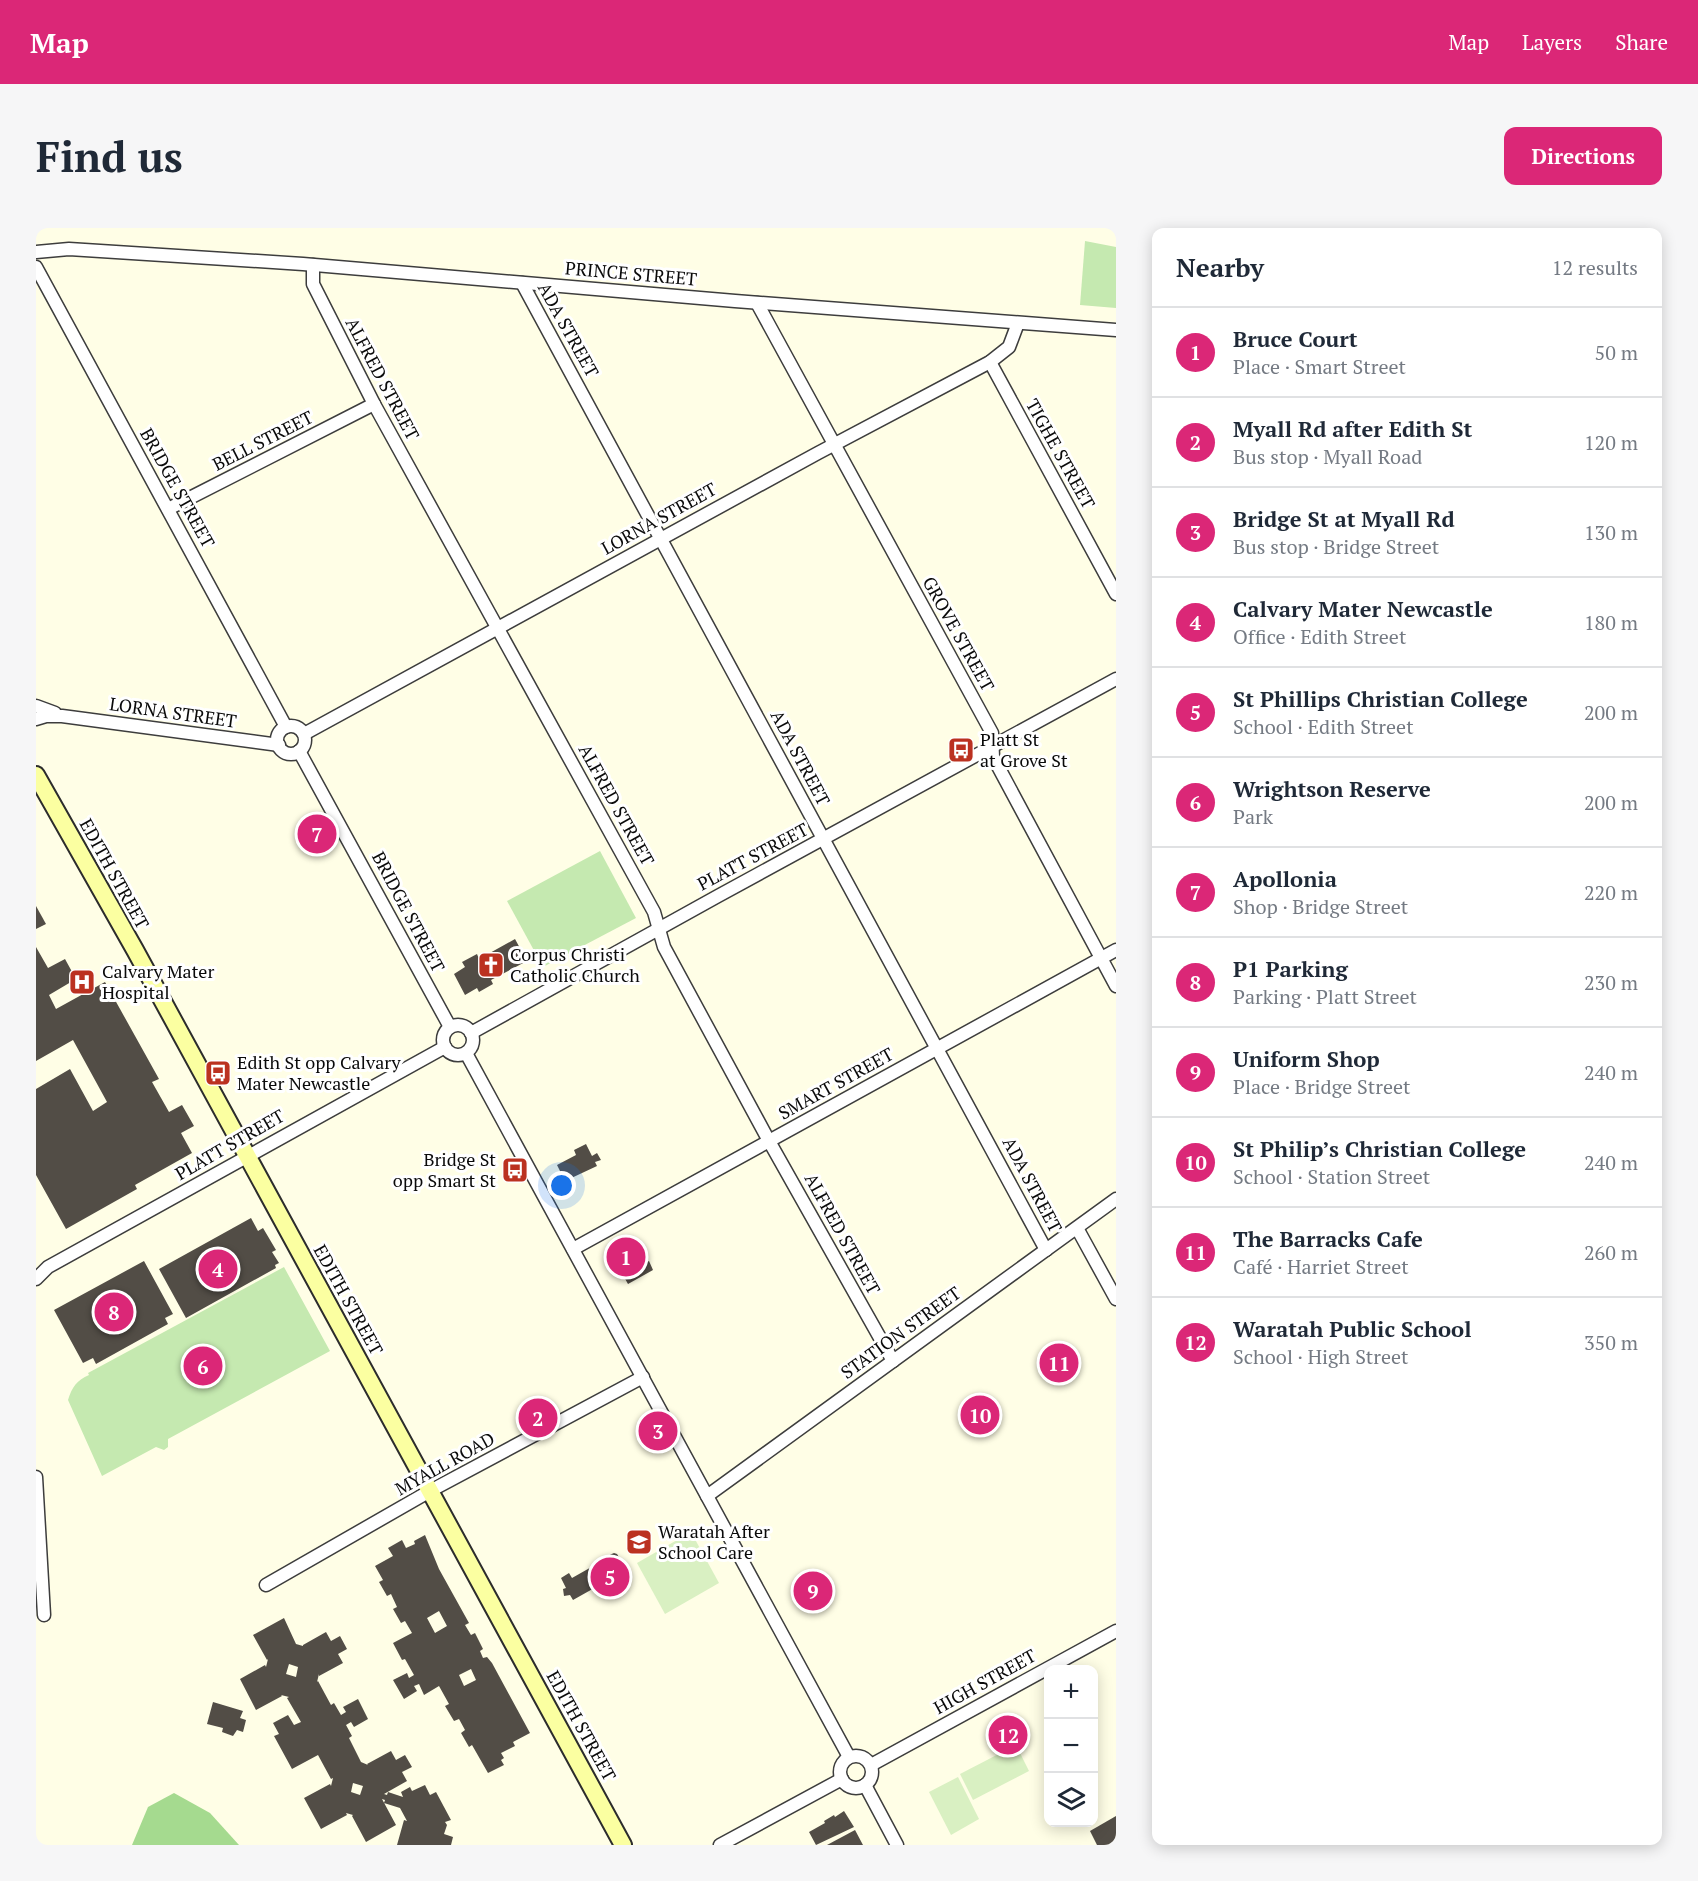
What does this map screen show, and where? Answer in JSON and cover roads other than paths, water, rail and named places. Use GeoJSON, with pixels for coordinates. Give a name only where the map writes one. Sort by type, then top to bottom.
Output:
{"type":"FeatureCollection","features":[{"type":"Feature","properties":{"kind":"main road","name":"EDITH STREET"},"geometry":{"type":"LineString","coordinates":[[36,775],[135,950],[623,1845]]}},
{"type":"Feature","properties":{"kind":"street","name":"PRINCE STREET"},"geometry":{"type":"LineString","coordinates":[[36,252],[69,249],[314,264],[757,303],[1116,330]]}},
{"type":"Feature","properties":{"kind":"street","name":"ALFRED STREET"},"geometry":{"type":"LineString","coordinates":[[314,264],[313,284],[374,404],[654,912],[661,940],[769,1141],[893,1361]]}},
{"type":"Feature","properties":{"kind":"street","name":"BRIDGE STREET"},"geometry":{"type":"LineString","coordinates":[[36,267],[286,727]]}},
{"type":"Feature","properties":{"kind":"street","name":"ADA STREET"},"geometry":{"type":"LineString","coordinates":[[522,283],[1046,1250]]}},
{"type":"Feature","properties":{"kind":"street","name":"GROVE STREET"},"geometry":{"type":"LineString","coordinates":[[757,303],[993,733],[993,757],[1116,986]]}},
{"type":"Feature","properties":{"kind":"street","name":"LORNA STREET"},"geometry":{"type":"LineString","coordinates":[[304,735],[834,444],[990,363],[1009,347],[1018,323]]}},
{"type":"Feature","properties":{"kind":"street","name":"TIGHE STREET"},"geometry":{"type":"LineString","coordinates":[[990,363],[1116,594]]}},
{"type":"Feature","properties":{"kind":"street","name":"BELL STREET"},"geometry":{"type":"LineString","coordinates":[[168,509],[374,404]]}},
{"type":"Feature","properties":{"kind":"street","name":"PLATT STREET"},"geometry":{"type":"LineString","coordinates":[[471,1033],[659,928],[1116,680]]}},
{"type":"Feature","properties":{"kind":"street","name":"LORNA STREET"},"geometry":{"type":"LineString","coordinates":[[36,706],[62,716]]}},
{"type":"Feature","properties":{"kind":"street","name":"LORNA STREET"},"geometry":{"type":"LineString","coordinates":[[36,719],[46,716],[62,716],[279,745]]}},
{"type":"Feature","properties":{"kind":"street"},"geometry":{"type":"LineString","coordinates":[[286,727],[296,727],[304,735],[304,746],[299,751],[287,753],[279,745],[279,735],[286,727]]}},
{"type":"Feature","properties":{"kind":"street","name":"BRIDGE STREET"},"geometry":{"type":"LineString","coordinates":[[299,751],[450,1027]]}},
{"type":"Feature","properties":{"kind":"street","name":"SMART STREET"},"geometry":{"type":"LineString","coordinates":[[573,1249],[1116,950]]}},
{"type":"Feature","properties":{"kind":"street"},"geometry":{"type":"LineString","coordinates":[[462,1026],[471,1033],[473,1042],[466,1053],[456,1055],[444,1047],[444,1036],[450,1027],[462,1026]]}},
{"type":"Feature","properties":{"kind":"street","name":"PLATT STREET"},"geometry":{"type":"LineString","coordinates":[[36,1279],[48,1267],[444,1047]]}},
{"type":"Feature","properties":{"kind":"street"},"geometry":{"type":"LineString","coordinates":[[466,1053],[849,1757]]}},
{"type":"Feature","properties":{"kind":"street","name":"STATION STREET"},"geometry":{"type":"LineString","coordinates":[[707,1496],[1116,1199]]}},
{"type":"Feature","properties":{"kind":"street"},"geometry":{"type":"LineString","coordinates":[[1077,1228],[1116,1299]]}},
{"type":"Feature","properties":{"kind":"street","name":"MYALL ROAD"},"geometry":{"type":"LineString","coordinates":[[266,1585],[430,1491],[642,1377]]}},
{"type":"Feature","properties":{"kind":"street"},"geometry":{"type":"LineString","coordinates":[[36,1477],[44,1615]]}},
{"type":"Feature","properties":{"kind":"street","name":"HIGH STREET"},"geometry":{"type":"LineString","coordinates":[[871,1765],[1116,1630]]}},
{"type":"Feature","properties":{"kind":"street"},"geometry":{"type":"LineString","coordinates":[[861,1756],[871,1765],[872,1776],[865,1785],[852,1787],[842,1779],[841,1767],[849,1757],[861,1756]]}},
{"type":"Feature","properties":{"kind":"street"},"geometry":{"type":"LineString","coordinates":[[720,1845],[842,1779]]}},
{"type":"Feature","properties":{"kind":"street"},"geometry":{"type":"LineString","coordinates":[[865,1785],[897,1845]]}},
{"type":"Feature","properties":{"kind":"place","name":"Platt St at Grove St"},"geometry":{"type":"Point","coordinates":[961,750]}},
{"type":"Feature","properties":{"kind":"place","name":"Apollonia"},"geometry":{"type":"Point","coordinates":[317,834]}},
{"type":"Feature","properties":{"kind":"place","name":"Corpus Christi Catholic Church"},"geometry":{"type":"Point","coordinates":[491,965]}},
{"type":"Feature","properties":{"kind":"place","name":"Calvary Mater Hospital"},"geometry":{"type":"Point","coordinates":[82,982]}},
{"type":"Feature","properties":{"kind":"place","name":"Edith St opp Calvary Mater Newcastle"},"geometry":{"type":"Point","coordinates":[218,1073]}},
{"type":"Feature","properties":{"kind":"place","name":"Bridge St opp Smart St"},"geometry":{"type":"Point","coordinates":[515,1170]}},
{"type":"Feature","properties":{"kind":"place","name":"Bruce Court"},"geometry":{"type":"Point","coordinates":[626,1257]}},
{"type":"Feature","properties":{"kind":"place","name":"Calvary Mater Newcastle"},"geometry":{"type":"Point","coordinates":[218,1269]}},
{"type":"Feature","properties":{"kind":"place","name":"P1 Parking"},"geometry":{"type":"Point","coordinates":[114,1312]}},
{"type":"Feature","properties":{"kind":"place","name":"The Barracks Cafe"},"geometry":{"type":"Point","coordinates":[1059,1363]}},
{"type":"Feature","properties":{"kind":"place","name":"Wrightson Reserve"},"geometry":{"type":"Point","coordinates":[203,1366]}},
{"type":"Feature","properties":{"kind":"place","name":"St Philip’s Christian College"},"geometry":{"type":"Point","coordinates":[980,1415]}},
{"type":"Feature","properties":{"kind":"place","name":"Myall Rd after Edith St"},"geometry":{"type":"Point","coordinates":[538,1418]}},
{"type":"Feature","properties":{"kind":"place","name":"Bridge St at Myall Rd"},"geometry":{"type":"Point","coordinates":[658,1431]}},
{"type":"Feature","properties":{"kind":"place","name":"Waratah After School Care"},"geometry":{"type":"Point","coordinates":[639,1542]}},
{"type":"Feature","properties":{"kind":"place","name":"St Phillips Christian College"},"geometry":{"type":"Point","coordinates":[610,1577]}},
{"type":"Feature","properties":{"kind":"place","name":"Uniform Shop"},"geometry":{"type":"Point","coordinates":[813,1591]}},
{"type":"Feature","properties":{"kind":"place","name":"Waratah Public School"},"geometry":{"type":"Point","coordinates":[1008,1735]}}]}
